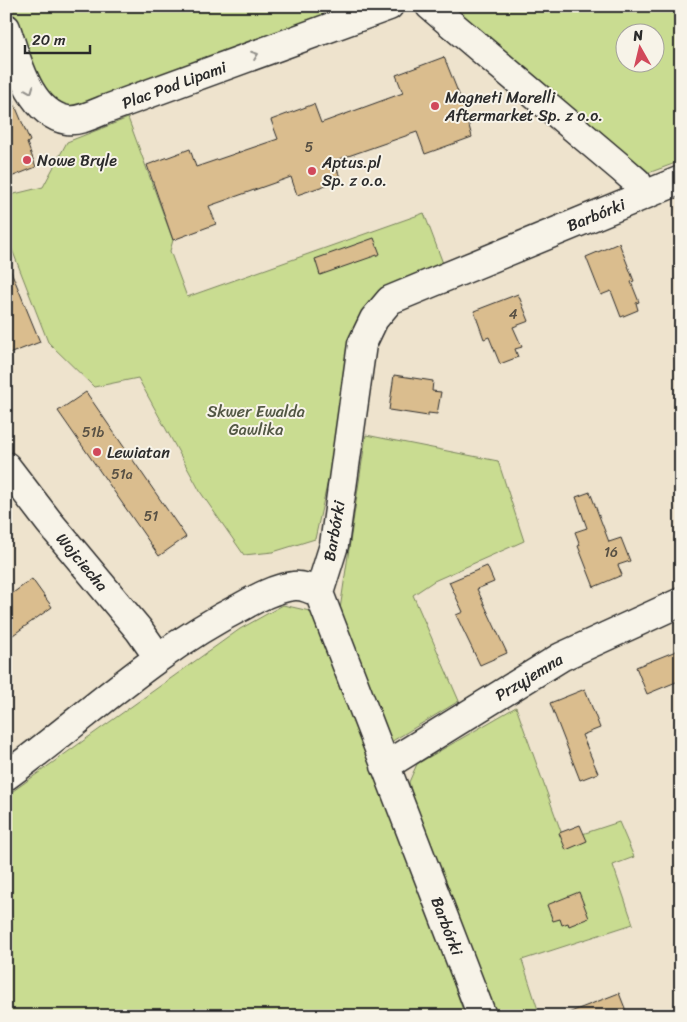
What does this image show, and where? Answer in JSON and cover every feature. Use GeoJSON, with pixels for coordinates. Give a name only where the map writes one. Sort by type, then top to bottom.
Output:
{"type":"FeatureCollection","features":[{"type":"Feature","properties":{"kind":"street","name":"Plac Pod Lipami"},"geometry":{"type":"LineString","coordinates":[[6,28],[34,98],[44,111],[68,120],[104,110],[389,6]]}},
{"type":"Feature","properties":{"kind":"street","name":"Barbórki"},"geometry":{"type":"LineString","coordinates":[[430,6],[637,182],[643,195]]}},
{"type":"Feature","properties":{"kind":"street","name":"Barbórki"},"geometry":{"type":"LineString","coordinates":[[482,1016],[384,766],[319,593],[334,545],[362,344],[374,319],[390,300],[681,180]]}},
{"type":"Feature","properties":{"kind":"street","name":"Wojciecha"},"geometry":{"type":"LineString","coordinates":[[6,466],[49,522],[139,630],[158,657]]}},
{"type":"Feature","properties":{"kind":"street"},"geometry":{"type":"LineString","coordinates":[[6,776],[158,657],[212,622],[274,591],[294,586],[303,586],[319,593]]}},
{"type":"Feature","properties":{"kind":"street","name":"Przyjemna"},"geometry":{"type":"LineString","coordinates":[[384,766],[561,657],[681,602]]}},
{"type":"Feature","properties":{"kind":"green space"},"geometry":{"type":"Polygon","coordinates":[[[6,6],[376,6],[74,114],[37,88],[6,6]]]}},
{"type":"Feature","properties":{"kind":"green space"},"geometry":{"type":"Polygon","coordinates":[[[455,6],[681,6],[681,161],[651,172],[645,172],[463,24],[455,6]]]}},
{"type":"Feature","properties":{"kind":"green space","name":"Skwer Ewalda Gawlika"},"geometry":{"type":"Polygon","coordinates":[[[128,118],[173,240],[170,251],[187,297],[424,213],[444,266],[391,292],[335,449],[315,539],[273,552],[244,555],[201,493],[138,378],[94,387],[48,342],[6,234],[6,196],[43,187],[67,142],[128,118]]]}},
{"type":"Feature","properties":{"kind":"green space"},"geometry":{"type":"Polygon","coordinates":[[[366,435],[498,461],[524,541],[434,581],[413,595],[459,701],[389,743],[339,616],[366,435]]]}},
{"type":"Feature","properties":{"kind":"green space"},"geometry":{"type":"Polygon","coordinates":[[[283,605],[314,612],[377,764],[465,1016],[6,1016],[6,796],[240,629],[283,605]]]}},
{"type":"Feature","properties":{"kind":"green space"},"geometry":{"type":"Polygon","coordinates":[[[516,707],[564,840],[619,822],[634,857],[613,865],[633,924],[522,960],[540,1016],[498,1016],[417,815],[409,782],[417,764],[516,707]]]}},
{"type":"Feature","properties":{"kind":"building"},"geometry":{"type":"Polygon","coordinates":[[[444,57],[464,107],[472,137],[425,154],[417,132],[334,161],[341,180],[297,195],[291,177],[209,206],[216,224],[173,240],[147,165],[190,149],[196,167],[278,139],[271,120],[314,104],[321,123],[403,93],[396,75],[444,57]]]}},
{"type":"Feature","properties":{"kind":"building"},"geometry":{"type":"Polygon","coordinates":[[[6,84],[30,141],[27,143],[36,167],[6,179],[6,84]]]}},
{"type":"Feature","properties":{"kind":"building"},"geometry":{"type":"Polygon","coordinates":[[[374,238],[380,254],[320,275],[315,259],[374,238]]]}},
{"type":"Feature","properties":{"kind":"building"},"geometry":{"type":"Polygon","coordinates":[[[619,243],[634,281],[631,282],[639,302],[636,303],[638,310],[621,317],[611,291],[601,295],[586,257],[619,243]]]}},
{"type":"Feature","properties":{"kind":"building"},"geometry":{"type":"Polygon","coordinates":[[[6,259],[40,342],[6,355],[6,259]]]}},
{"type":"Feature","properties":{"kind":"building"},"geometry":{"type":"Polygon","coordinates":[[[518,294],[529,321],[513,327],[522,347],[515,349],[518,357],[500,364],[489,337],[484,339],[474,311],[518,294]]]}},
{"type":"Feature","properties":{"kind":"building"},"geometry":{"type":"Polygon","coordinates":[[[394,375],[433,381],[432,391],[441,392],[437,414],[428,413],[428,416],[389,410],[394,375]]]}},
{"type":"Feature","properties":{"kind":"building"},"geometry":{"type":"Polygon","coordinates":[[[86,392],[186,537],[159,556],[58,411],[86,392]]]}},
{"type":"Feature","properties":{"kind":"building"},"geometry":{"type":"Polygon","coordinates":[[[590,492],[609,542],[621,538],[630,561],[618,565],[622,575],[594,587],[578,546],[580,545],[575,532],[587,528],[576,497],[590,492]]]}},
{"type":"Feature","properties":{"kind":"building"},"geometry":{"type":"Polygon","coordinates":[[[487,566],[494,582],[477,589],[507,653],[480,665],[456,615],[463,612],[449,582],[487,566]]]}},
{"type":"Feature","properties":{"kind":"building"},"geometry":{"type":"Polygon","coordinates":[[[32,579],[52,607],[6,640],[6,598],[32,579]]]}},
{"type":"Feature","properties":{"kind":"building"},"geometry":{"type":"Polygon","coordinates":[[[681,649],[681,680],[647,694],[636,667],[681,649]]]}},
{"type":"Feature","properties":{"kind":"building"},"geometry":{"type":"Polygon","coordinates":[[[585,689],[600,728],[582,735],[598,773],[580,780],[550,703],[585,689]]]}},
{"type":"Feature","properties":{"kind":"building"},"geometry":{"type":"Polygon","coordinates":[[[580,825],[587,841],[566,850],[559,833],[580,825]]]}},
{"type":"Feature","properties":{"kind":"building"},"geometry":{"type":"Polygon","coordinates":[[[579,892],[589,918],[569,926],[568,923],[562,925],[560,919],[553,921],[547,905],[579,892]]]}},
{"type":"Feature","properties":{"kind":"building"},"geometry":{"type":"Polygon","coordinates":[[[619,993],[628,1016],[563,1016],[563,1015],[619,993]]]}},
{"type":"Feature","properties":{"kind":"place","name":"Magneti Marelli Aftermarket Sp. z o.o."},"geometry":{"type":"Point","coordinates":[435,106]}},
{"type":"Feature","properties":{"kind":"place","name":"Nowe Bryle"},"geometry":{"type":"Point","coordinates":[27,160]}},
{"type":"Feature","properties":{"kind":"place","name":"Aptus.pl Sp. z o.o."},"geometry":{"type":"Point","coordinates":[312,171]}},
{"type":"Feature","properties":{"kind":"place","name":"Lewiatan"},"geometry":{"type":"Point","coordinates":[97,452]}}]}
